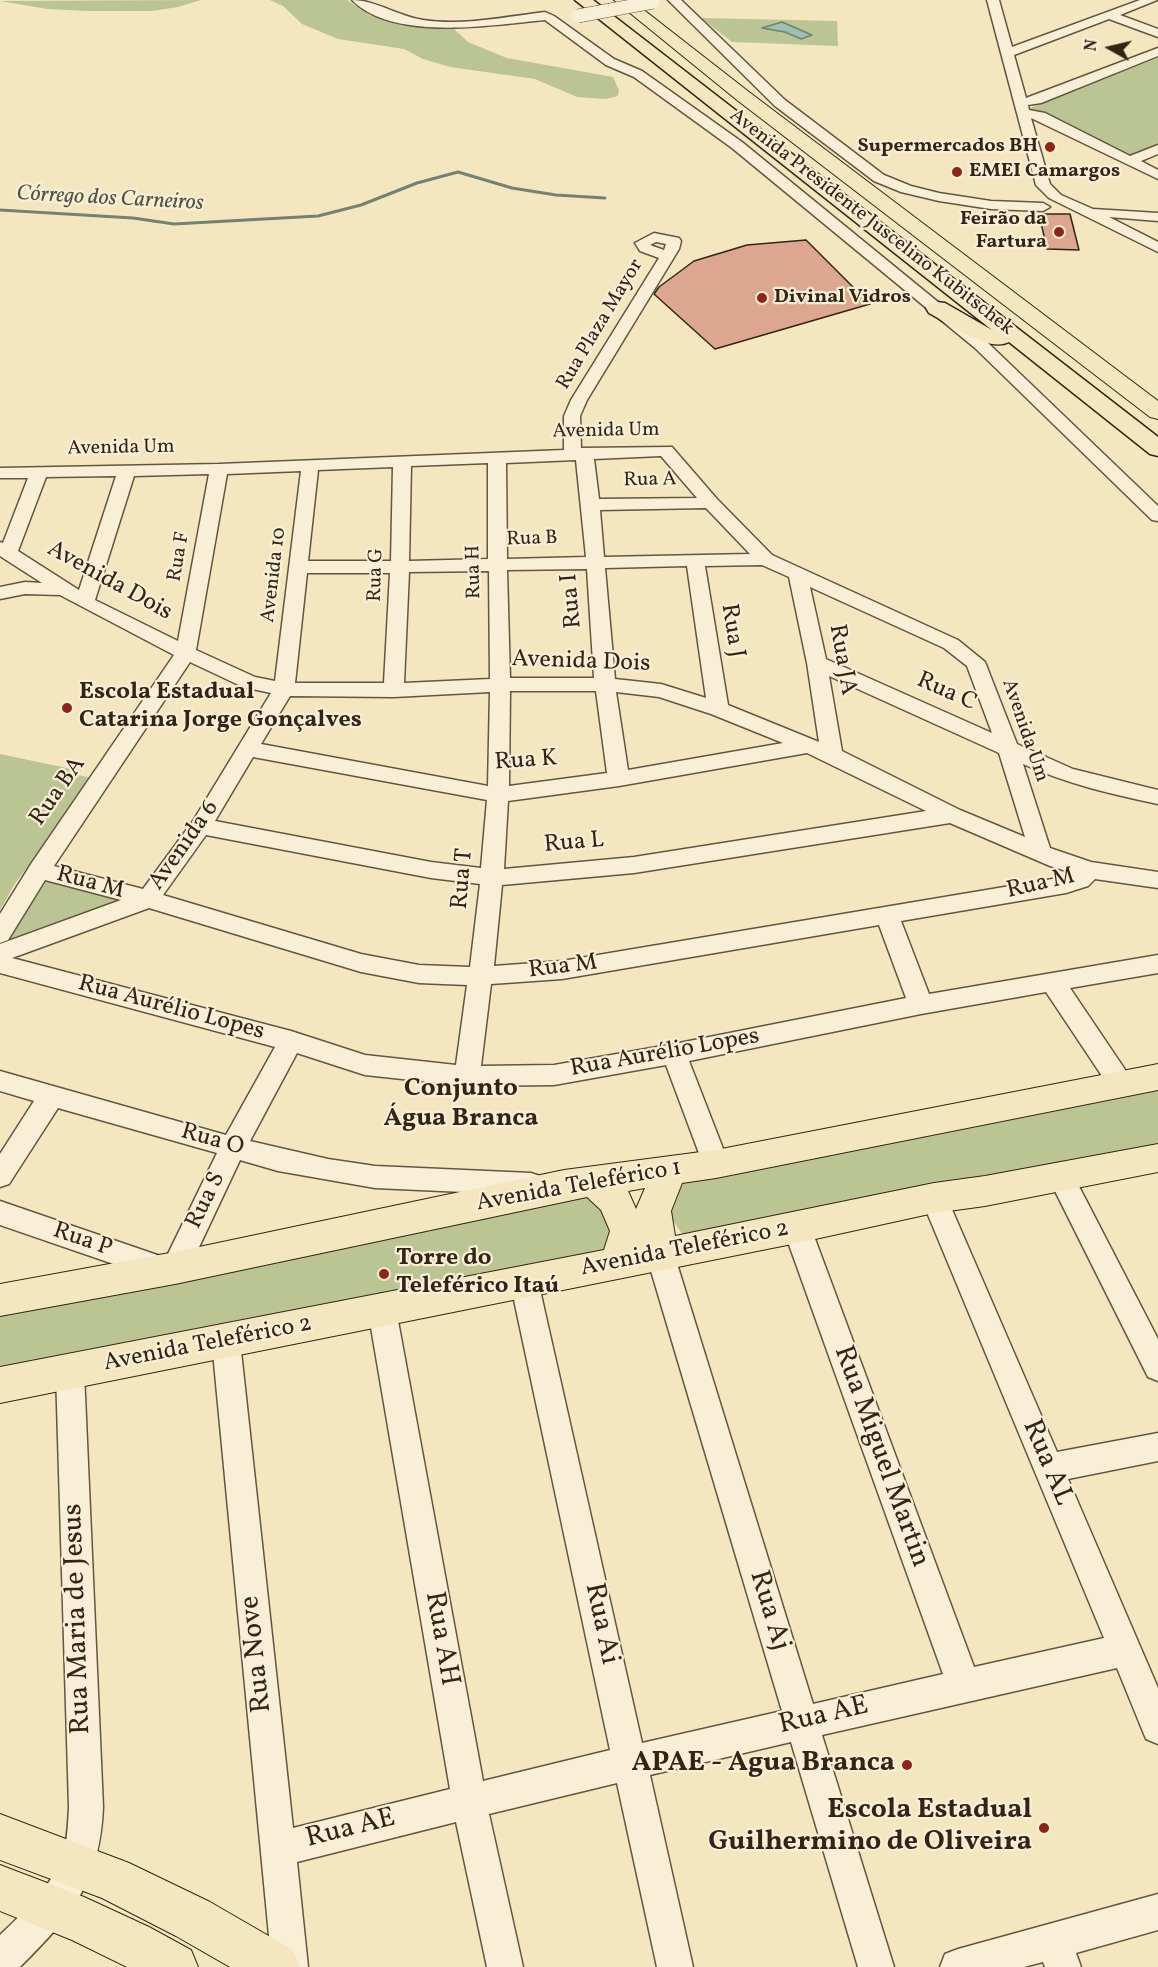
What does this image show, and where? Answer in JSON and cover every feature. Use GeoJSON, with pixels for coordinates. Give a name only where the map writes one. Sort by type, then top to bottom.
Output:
{"type":"FeatureCollection","features":[{"type":"Feature","properties":{"kind":"highway","name":"Avenida Presidente Juscelino Kubitschek"},"geometry":{"type":"LineString","coordinates":[[608,0],[1158,431]]}},
{"type":"Feature","properties":{"kind":"highway","name":"Avenida Presidente Juscelino Kubitschek"},"geometry":{"type":"LineString","coordinates":[[566,10],[633,37],[1158,449]]}},
{"type":"Feature","properties":{"kind":"highway"},"geometry":{"type":"LineString","coordinates":[[633,37],[653,61],[652,65],[642,73]]}},
{"type":"Feature","properties":{"kind":"highway"},"geometry":{"type":"LineString","coordinates":[[642,73],[677,81],[699,97],[734,116]]}},
{"type":"Feature","properties":{"kind":"highway"},"geometry":{"type":"LineString","coordinates":[[937,308],[986,341],[1023,342]]}},
{"type":"Feature","properties":{"kind":"main road","name":"Avenida Presidente Juscelino Kubitschek"},"geometry":{"type":"LineString","coordinates":[[622,0],[743,96],[866,178],[1158,412]]}},
{"type":"Feature","properties":{"kind":"main road"},"geometry":{"type":"LineString","coordinates":[[812,140],[841,151]]}},
{"type":"Feature","properties":{"kind":"main road","name":"Avenida Teleférico 1"},"geometry":{"type":"LineString","coordinates":[[0,1300],[170,1268],[579,1183],[716,1164],[1158,1077]]}},
{"type":"Feature","properties":{"kind":"main road","name":"Avenida Teleférico 2"},"geometry":{"type":"LineString","coordinates":[[0,1385],[796,1228],[934,1198],[1158,1158]]}},
{"type":"Feature","properties":{"kind":"main road"},"geometry":{"type":"LineString","coordinates":[[660,1254],[653,1211],[670,1171]]}},
{"type":"Feature","properties":{"kind":"main road"},"geometry":{"type":"LineString","coordinates":[[579,1183],[615,1200],[628,1231],[618,1262]]}},
{"type":"Feature","properties":{"kind":"main road"},"geometry":{"type":"LineString","coordinates":[[0,1837],[113,1879],[193,1919],[276,1967]]}},
{"type":"Feature","properties":{"kind":"main road"},"geometry":{"type":"LineString","coordinates":[[0,1888],[53,1907],[150,1953],[174,1967]]}},
{"type":"Feature","properties":{"kind":"street"},"geometry":{"type":"LineString","coordinates":[[358,0],[377,12],[394,18],[436,25],[473,25],[622,0]]}},
{"type":"Feature","properties":{"kind":"street"},"geometry":{"type":"LineString","coordinates":[[674,0],[780,103],[812,140]]}},
{"type":"Feature","properties":{"kind":"street"},"geometry":{"type":"LineString","coordinates":[[993,0],[1046,198]]}},
{"type":"Feature","properties":{"kind":"street"},"geometry":{"type":"LineString","coordinates":[[1008,53],[1151,0]]}},
{"type":"Feature","properties":{"kind":"street"},"geometry":{"type":"LineString","coordinates":[[566,10],[659,1]]}},
{"type":"Feature","properties":{"kind":"street"},"geometry":{"type":"LineString","coordinates":[[566,10],[610,62],[642,73],[737,145],[937,308]]}},
{"type":"Feature","properties":{"kind":"street"},"geometry":{"type":"LineString","coordinates":[[1111,16],[1158,33]]}},
{"type":"Feature","properties":{"kind":"street"},"geometry":{"type":"LineString","coordinates":[[1022,107],[1158,52]]}},
{"type":"Feature","properties":{"kind":"street"},"geometry":{"type":"LineString","coordinates":[[1022,107],[1158,175]]}},
{"type":"Feature","properties":{"kind":"street"},"geometry":{"type":"LineString","coordinates":[[1130,161],[1158,149]]}},
{"type":"Feature","properties":{"kind":"street"},"geometry":{"type":"LineString","coordinates":[[841,151],[866,178],[879,178],[906,189],[939,197],[991,205],[1046,198],[1089,212],[1158,249]]}},
{"type":"Feature","properties":{"kind":"street"},"geometry":{"type":"LineString","coordinates":[[1089,212],[1158,217]]}},
{"type":"Feature","properties":{"kind":"street","name":"Rua Plaza Mayor"},"geometry":{"type":"LineString","coordinates":[[572,417],[579,400],[671,248]]}},
{"type":"Feature","properties":{"kind":"street"},"geometry":{"type":"LineString","coordinates":[[986,341],[1158,516]]}},
{"type":"Feature","properties":{"kind":"street","name":"Rua I"},"geometry":{"type":"LineString","coordinates":[[572,417],[578,454],[591,505],[605,684],[619,779]]}},
{"type":"Feature","properties":{"kind":"street","name":"Avenida Um"},"geometry":{"type":"LineString","coordinates":[[0,472],[126,472],[666,451],[711,503],[765,559],[951,644],[965,652],[975,662],[1008,749],[1041,853]]}},
{"type":"Feature","properties":{"kind":"street","name":"Rua H"},"geometry":{"type":"LineString","coordinates":[[497,458],[496,564],[501,685]]}},
{"type":"Feature","properties":{"kind":"street","name":"Rua G"},"geometry":{"type":"LineString","coordinates":[[394,690],[402,462]]}},
{"type":"Feature","properties":{"kind":"street","name":"Avenida 10"},"geometry":{"type":"LineString","coordinates":[[284,689],[310,466]]}},
{"type":"Feature","properties":{"kind":"street","name":"Rua F"},"geometry":{"type":"LineString","coordinates":[[186,653],[219,469]]}},
{"type":"Feature","properties":{"kind":"street"},"geometry":{"type":"LineString","coordinates":[[85,602],[126,472]]}},
{"type":"Feature","properties":{"kind":"street"},"geometry":{"type":"LineString","coordinates":[[4,550],[39,473]]}},
{"type":"Feature","properties":{"kind":"street","name":"Rua A"},"geometry":{"type":"LineString","coordinates":[[591,505],[711,503]]}},
{"type":"Feature","properties":{"kind":"street","name":"Avenida Dois"},"geometry":{"type":"LineString","coordinates":[[4,550],[85,602],[186,653],[250,682],[284,689],[394,690],[501,685],[605,684],[661,691],[718,709],[832,755],[952,815],[1041,853],[1090,870],[1158,880]]}},
{"type":"Feature","properties":{"kind":"street","name":"Rua B"},"geometry":{"type":"LineString","coordinates":[[300,567],[765,559]]}},
{"type":"Feature","properties":{"kind":"street","name":"Rua J"},"geometry":{"type":"LineString","coordinates":[[694,560],[718,709]]}},
{"type":"Feature","properties":{"kind":"street","name":"Rua JA"},"geometry":{"type":"LineString","coordinates":[[798,574],[817,663],[832,755]]}},
{"type":"Feature","properties":{"kind":"street"},"geometry":{"type":"LineString","coordinates":[[0,593],[25,588],[64,589]]}},
{"type":"Feature","properties":{"kind":"street","name":"Rua BA"},"geometry":{"type":"LineString","coordinates":[[0,934],[39,870],[186,653]]}},
{"type":"Feature","properties":{"kind":"street","name":"Rua C"},"geometry":{"type":"LineString","coordinates":[[817,663],[1074,777],[1101,785],[1158,796]]}},
{"type":"Feature","properties":{"kind":"street","name":"Rua T"},"geometry":{"type":"LineString","coordinates":[[466,1076],[493,878],[501,685]]}},
{"type":"Feature","properties":{"kind":"street","name":"Avenida 6"},"geometry":{"type":"LineString","coordinates":[[0,953],[148,899],[201,826],[284,689]]}},
{"type":"Feature","properties":{"kind":"street","name":"Rua K"},"geometry":{"type":"LineString","coordinates":[[249,748],[498,795],[619,779],[807,746]]}},
{"type":"Feature","properties":{"kind":"street","name":"Rua L"},"geometry":{"type":"LineString","coordinates":[[201,826],[431,870],[493,878],[634,866],[952,815]]}},
{"type":"Feature","properties":{"kind":"street","name":"Rua M"},"geometry":{"type":"LineString","coordinates":[[39,870],[148,899],[361,963],[419,974],[481,976],[562,970],[1066,885],[1080,880],[1090,870]]}},
{"type":"Feature","properties":{"kind":"street"},"geometry":{"type":"LineString","coordinates":[[887,914],[921,1005]]}},
{"type":"Feature","properties":{"kind":"street","name":"Rua Aurélio Lopes"},"geometry":{"type":"LineString","coordinates":[[0,963],[291,1041],[365,1065],[466,1076],[554,1075],[674,1054],[921,1005],[1158,964]]}},
{"type":"Feature","properties":{"kind":"street"},"geometry":{"type":"LineString","coordinates":[[1053,983],[1121,1084]]}},
{"type":"Feature","properties":{"kind":"street","name":"Rua S"},"geometry":{"type":"LineString","coordinates":[[170,1268],[291,1041]]}},
{"type":"Feature","properties":{"kind":"street"},"geometry":{"type":"LineString","coordinates":[[674,1054],[716,1164]]}},
{"type":"Feature","properties":{"kind":"street","name":"Rua O"},"geometry":{"type":"LineString","coordinates":[[0,1081],[278,1160],[328,1170],[375,1177],[429,1180],[579,1183]]}},
{"type":"Feature","properties":{"kind":"street"},"geometry":{"type":"LineString","coordinates":[[0,1176],[52,1095]]}},
{"type":"Feature","properties":{"kind":"street"},"geometry":{"type":"LineString","coordinates":[[1061,1177],[1158,1368]]}},
{"type":"Feature","properties":{"kind":"street"},"geometry":{"type":"LineString","coordinates":[[429,1180],[443,1187],[457,1208]]}},
{"type":"Feature","properties":{"kind":"street","name":"Rua AL"},"geometry":{"type":"LineString","coordinates":[[934,1198],[1158,1727]]}},
{"type":"Feature","properties":{"kind":"street","name":"Rua P"},"geometry":{"type":"LineString","coordinates":[[0,1212],[170,1268]]}},
{"type":"Feature","properties":{"kind":"street","name":"Rua Miguel Martin"},"geometry":{"type":"LineString","coordinates":[[796,1228],[964,1686]]}},
{"type":"Feature","properties":{"kind":"street","name":"Rua Aj"},"geometry":{"type":"LineString","coordinates":[[660,1254],[876,1967]]}},
{"type":"Feature","properties":{"kind":"street","name":"Rua Ai"},"geometry":{"type":"LineString","coordinates":[[524,1281],[675,1967]]}},
{"type":"Feature","properties":{"kind":"street","name":"Rua AH"},"geometry":{"type":"LineString","coordinates":[[382,1310],[469,1800],[505,1967]]}},
{"type":"Feature","properties":{"kind":"street","name":"Rua Nove"},"geometry":{"type":"LineString","coordinates":[[226,1342],[290,1967]]}},
{"type":"Feature","properties":{"kind":"street","name":"Rua Maria de Jesus"},"geometry":{"type":"LineString","coordinates":[[0,1961],[53,1907],[77,1865],[84,1834],[86,1807],[70,1372]]}},
{"type":"Feature","properties":{"kind":"street"},"geometry":{"type":"LineString","coordinates":[[1049,1468],[1158,1447]]}},
{"type":"Feature","properties":{"kind":"street","name":"Rua AE"},"geometry":{"type":"LineString","coordinates":[[278,1849],[469,1800],[802,1721],[1125,1650]]}},
{"type":"Feature","properties":{"kind":"street"},"geometry":{"type":"LineString","coordinates":[[958,1967],[1058,1954],[1158,1912]]}},
{"type":"Feature","properties":{"kind":"green space"},"geometry":{"type":"Polygon","coordinates":[[[201,0],[152,11],[47,9],[0,1],[201,0]]]}},
{"type":"Feature","properties":{"kind":"green space"},"geometry":{"type":"Polygon","coordinates":[[[270,0],[347,0],[369,15],[395,23],[454,29],[468,42],[507,58],[613,77],[619,90],[618,96],[606,99],[577,97],[535,79],[450,67],[423,59],[404,49],[338,39],[302,24],[283,6],[270,0]]]}},
{"type":"Feature","properties":{"kind":"green space"},"geometry":{"type":"Polygon","coordinates":[[[701,18],[837,21],[838,46],[732,42],[701,18]]]}},
{"type":"Feature","properties":{"kind":"green space"},"geometry":{"type":"Polygon","coordinates":[[[1158,58],[1158,146],[1128,158],[1030,108],[1158,58]]]}},
{"type":"Feature","properties":{"kind":"green space"},"geometry":{"type":"Polygon","coordinates":[[[0,754],[81,771],[78,775],[93,778],[14,885],[0,910],[0,754]]]}},
{"type":"Feature","properties":{"kind":"green space"},"geometry":{"type":"Polygon","coordinates":[[[39,870],[148,899],[0,953],[0,934],[39,870]]]}},
{"type":"Feature","properties":{"kind":"green space"},"geometry":{"type":"Polygon","coordinates":[[[1158,1085],[1158,1149],[685,1238],[672,1219],[672,1185],[1158,1085]]]}},
{"type":"Feature","properties":{"kind":"green space"},"geometry":{"type":"Polygon","coordinates":[[[585,1193],[616,1225],[610,1252],[0,1374],[0,1305],[585,1193]]]}},
{"type":"Feature","properties":{"kind":"shaded area"},"geometry":{"type":"Polygon","coordinates":[[[782,22],[812,35],[801,39],[785,32],[762,28],[782,22]]]}},
{"type":"Feature","properties":{"kind":"building","name":"Feirão da Fartura"},"geometry":{"type":"Polygon","coordinates":[[[1039,214],[1070,214],[1079,250],[1047,249],[1039,214]]]}},
{"type":"Feature","properties":{"kind":"building","name":"Divinal Vidros"},"geometry":{"type":"Polygon","coordinates":[[[806,240],[870,304],[715,349],[654,294],[659,287],[694,261],[747,245],[806,240]]]}},
{"type":"Feature","properties":{"kind":"waterway","name":"Córrego dos Carneiros"},"geometry":{"type":"LineString","coordinates":[[0,210],[133,218],[174,224],[318,216],[361,205],[417,183],[458,172],[512,188],[556,195],[605,198]]}},
{"type":"Feature","properties":{"kind":"place","name":"Supermercados BH"},"geometry":{"type":"Point","coordinates":[1050,147]}},
{"type":"Feature","properties":{"kind":"place","name":"EMEI Camargos"},"geometry":{"type":"Point","coordinates":[957,172]}},
{"type":"Feature","properties":{"kind":"place","name":"Feirão da Fartura"},"geometry":{"type":"Point","coordinates":[1059,232]}},
{"type":"Feature","properties":{"kind":"place","name":"Divinal Vidros"},"geometry":{"type":"Point","coordinates":[762,298]}},
{"type":"Feature","properties":{"kind":"place","name":"Escola Estadual Catarina Jorge Gonçalves"},"geometry":{"type":"Point","coordinates":[67,708]}},
{"type":"Feature","properties":{"kind":"place","name":"Torre do Teleférico Itaú"},"geometry":{"type":"Point","coordinates":[384,1274]}},
{"type":"Feature","properties":{"kind":"place","name":"APAE - Agua Branca"},"geometry":{"type":"Point","coordinates":[907,1765]}},
{"type":"Feature","properties":{"kind":"place","name":"Escola Estadual Guilhermino de Oliveira"},"geometry":{"type":"Point","coordinates":[1044,1828]}},
{"type":"Feature","properties":{"kind":"district","name":"Conjunto Água Branca"},"geometry":{"type":"Point","coordinates":[461,1105]}}]}
